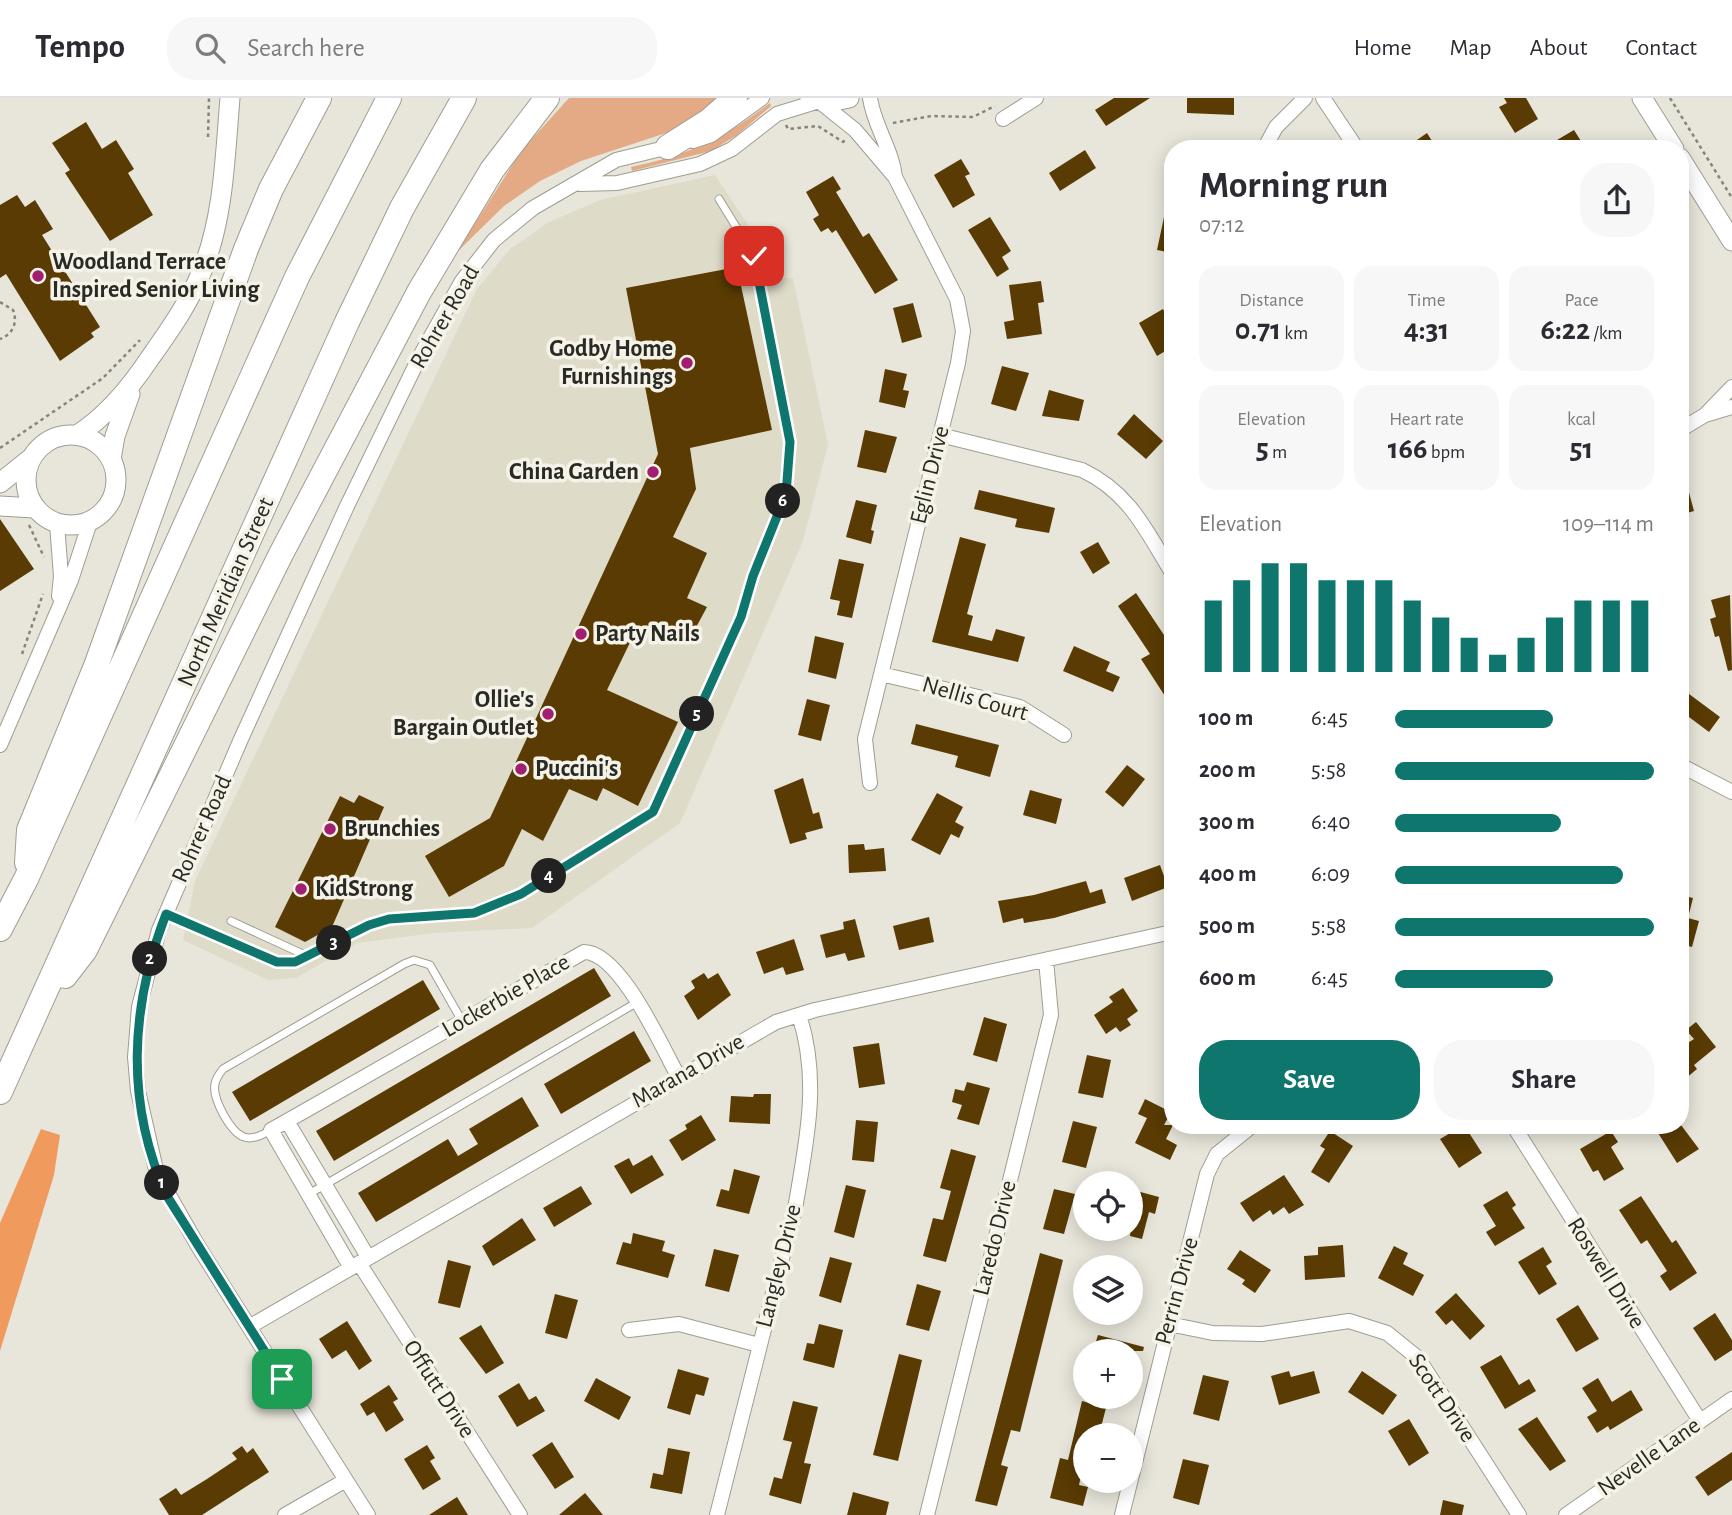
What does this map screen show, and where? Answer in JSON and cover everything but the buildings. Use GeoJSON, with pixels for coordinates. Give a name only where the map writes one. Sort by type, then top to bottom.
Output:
{"type":"FeatureCollection","features":[{"type":"Feature","properties":{"kind":"highway"},"geometry":{"type":"LineString","coordinates":[[26,879],[29,831],[100,656],[246,249],[271,188],[319,98]]}},
{"type":"Feature","properties":{"kind":"highway"},"geometry":{"type":"LineString","coordinates":[[0,929],[26,879],[297,277],[389,98]]}},
{"type":"Feature","properties":{"kind":"highway","name":"North Meridian Street"},"geometry":{"type":"LineString","coordinates":[[0,1092],[347,322],[402,208],[464,98]]}},
{"type":"Feature","properties":{"kind":"highway"},"geometry":{"type":"LineString","coordinates":[[36,1017],[85,950],[281,554],[442,250],[492,170],[547,98]]}},
{"type":"Feature","properties":{"kind":"highway"},"geometry":{"type":"LineString","coordinates":[[668,147],[724,110],[735,98]]}},
{"type":"Feature","properties":{"kind":"street"},"geometry":{"type":"LineString","coordinates":[[0,483],[50,439],[76,435],[105,414],[139,374],[179,317],[202,272],[211,244],[224,170],[230,98]]}},
{"type":"Feature","properties":{"kind":"street","name":"Rohrer Road"},"geometry":{"type":"LineString","coordinates":[[368,1515],[167,1196],[157,1174],[144,1127],[135,1057],[137,1020],[147,970],[166,914],[332,541],[443,313],[469,270],[501,234],[533,208],[616,160],[711,135],[762,98]]}},
{"type":"Feature","properties":{"kind":"street"},"geometry":{"type":"LineString","coordinates":[[816,100],[849,98]]}},
{"type":"Feature","properties":{"kind":"street","name":"Eglin Drive"},"geometry":{"type":"LineString","coordinates":[[870,98],[873,115],[891,155],[895,177]]}},
{"type":"Feature","properties":{"kind":"street"},"geometry":{"type":"LineString","coordinates":[[1003,119],[1036,98]]}},
{"type":"Feature","properties":{"kind":"street"},"geometry":{"type":"LineString","coordinates":[[1269,140],[1276,127],[1305,98]]}},
{"type":"Feature","properties":{"kind":"street"},"geometry":{"type":"LineString","coordinates":[[1323,98],[1350,140]]}},
{"type":"Feature","properties":{"kind":"street"},"geometry":{"type":"LineString","coordinates":[[1642,98],[1668,140]]}},
{"type":"Feature","properties":{"kind":"street","name":"Rohrer Road"},"geometry":{"type":"LineString","coordinates":[[578,184],[617,183],[700,164],[732,149],[777,114],[816,100]]}},
{"type":"Feature","properties":{"kind":"street","name":"Eglin Drive"},"geometry":{"type":"LineString","coordinates":[[816,100],[855,130],[895,177],[961,313],[962,343],[865,739],[870,783]]}},
{"type":"Feature","properties":{"kind":"street"},"geometry":{"type":"LineString","coordinates":[[1689,172],[1732,241]]}},
{"type":"Feature","properties":{"kind":"street"},"geometry":{"type":"LineString","coordinates":[[111,459],[123,409],[139,374]]}},
{"type":"Feature","properties":{"kind":"street"},"geometry":{"type":"LineString","coordinates":[[1705,415],[1732,387]]}},
{"type":"Feature","properties":{"kind":"street"},"geometry":{"type":"LineString","coordinates":[[1689,425],[1705,415],[1732,407]]}},
{"type":"Feature","properties":{"kind":"street"},"geometry":{"type":"LineString","coordinates":[[0,745],[57,607],[71,580],[90,522],[111,502],[116,473],[111,459],[103,447],[76,435]]}},
{"type":"Feature","properties":{"kind":"street"},"geometry":{"type":"LineString","coordinates":[[940,435],[1082,470],[1098,477],[1128,502],[1164,560]]}},
{"type":"Feature","properties":{"kind":"street"},"geometry":{"type":"LineString","coordinates":[[29,514],[25,484],[31,458]]}},
{"type":"Feature","properties":{"kind":"street"},"geometry":{"type":"LineString","coordinates":[[0,506],[68,526],[90,522]]}},
{"type":"Feature","properties":{"kind":"street"},"geometry":{"type":"LineString","coordinates":[[57,524],[61,576],[57,607]]}},
{"type":"Feature","properties":{"kind":"street","name":"Nellis Court"},"geometry":{"type":"LineString","coordinates":[[881,674],[1020,706],[1064,735]]}},
{"type":"Feature","properties":{"kind":"street"},"geometry":{"type":"LineString","coordinates":[[1689,770],[1732,792]]}},
{"type":"Feature","properties":{"kind":"street","name":"Marana Drive"},"geometry":{"type":"LineString","coordinates":[[249,1327],[750,1034],[799,1015],[1164,934]]}},
{"type":"Feature","properties":{"kind":"street","name":"Lockerbie Place"},"geometry":{"type":"LineString","coordinates":[[271,1130],[584,952],[595,952],[608,960],[621,975],[678,1076]]}},
{"type":"Feature","properties":{"kind":"street","name":"Laredo Drive"},"geometry":{"type":"LineString","coordinates":[[927,1515],[1051,1015],[1046,960]]}},
{"type":"Feature","properties":{"kind":"street","name":"Langley Drive"},"geometry":{"type":"LineString","coordinates":[[717,1515],[796,1203],[812,1108],[807,1037],[799,1015]]}},
{"type":"Feature","properties":{"kind":"street"},"geometry":{"type":"LineString","coordinates":[[287,1121],[325,1185],[359,1263]]}},
{"type":"Feature","properties":{"kind":"street"},"geometry":{"type":"LineString","coordinates":[[271,1130],[308,1195],[359,1263]]}},
{"type":"Feature","properties":{"kind":"street","name":"Perrin Drive"},"geometry":{"type":"LineString","coordinates":[[1122,1515],[1207,1174],[1217,1154],[1242,1134]]}},
{"type":"Feature","properties":{"kind":"street","name":"Roswell Drive"},"geometry":{"type":"LineString","coordinates":[[1519,1134],[1700,1421]]}},
{"type":"Feature","properties":{"kind":"street","name":"Offutt Drive"},"geometry":{"type":"LineString","coordinates":[[359,1263],[520,1515]]}},
{"type":"Feature","properties":{"kind":"street","name":"Scott Drive"},"geometry":{"type":"LineString","coordinates":[[1169,1324],[1213,1332],[1262,1334],[1349,1321],[1387,1332],[1418,1358],[1519,1515]]}},
{"type":"Feature","properties":{"kind":"street"},"geometry":{"type":"LineString","coordinates":[[629,1330],[680,1324],[759,1345]]}},
{"type":"Feature","properties":{"kind":"street","name":"Nevelle Lane"},"geometry":{"type":"LineString","coordinates":[[1566,1515],[1732,1399]]}},
{"type":"Feature","properties":{"kind":"street"},"geometry":{"type":"LineString","coordinates":[[285,1515],[346,1480]]}},
{"type":"Feature","properties":{"kind":"lane"},"geometry":{"type":"LineString","coordinates":[[166,914],[277,962],[295,962],[369,925],[389,919],[474,913],[521,894],[653,812],[741,617],[753,576],[786,494],[790,442],[754,256],[719,199]]}},
{"type":"Feature","properties":{"kind":"lane"},"geometry":{"type":"LineString","coordinates":[[231,921],[307,956]]}},
{"type":"Feature","properties":{"kind":"lane"},"geometry":{"type":"LineString","coordinates":[[271,1130],[256,1138],[245,1138],[236,1133],[215,1098],[214,1085],[223,1069],[404,964],[414,960],[430,965],[462,1021]]}},
{"type":"Feature","properties":{"kind":"lane"},"geometry":{"type":"LineString","coordinates":[[308,1195],[636,1003]]}},
{"type":"Feature","properties":{"kind":"path"},"geometry":{"type":"LineString","coordinates":[[208,145],[209,98]]}},
{"type":"Feature","properties":{"kind":"path"},"geometry":{"type":"LineString","coordinates":[[1670,98],[1732,198]]}},
{"type":"Feature","properties":{"kind":"path"},"geometry":{"type":"LineString","coordinates":[[891,123],[931,116],[973,117],[1001,103]]}},
{"type":"Feature","properties":{"kind":"path"},"geometry":{"type":"LineString","coordinates":[[785,121],[788,129],[818,126],[843,142]]}},
{"type":"Feature","properties":{"kind":"path"},"geometry":{"type":"LineString","coordinates":[[0,302],[13,310],[15,322],[10,333],[0,339]]}},
{"type":"Feature","properties":{"kind":"path"},"geometry":{"type":"LineString","coordinates":[[0,448],[103,378],[143,337]]}},
{"type":"Feature","properties":{"kind":"path"},"geometry":{"type":"LineString","coordinates":[[29,514],[30,526],[45,559]]}},
{"type":"Feature","properties":{"kind":"path"},"geometry":{"type":"LineString","coordinates":[[18,664],[45,587]]}},
{"type":"Feature","properties":{"kind":"shaded area"},"geometry":{"type":"Polygon","coordinates":[[[569,98],[722,98],[672,131],[581,161],[540,181],[504,206],[456,253],[522,150],[569,98]]]}},
{"type":"Feature","properties":{"kind":"shaded area"},"geometry":{"type":"Polygon","coordinates":[[[770,103],[771,106],[737,135],[711,151],[632,171],[631,167],[671,157],[705,144],[770,103]]]}},
{"type":"Feature","properties":{"kind":"shaded area"},"geometry":{"type":"Polygon","coordinates":[[[715,175],[765,250],[769,278],[793,278],[828,445],[803,541],[680,823],[532,928],[434,933],[357,943],[296,978],[268,980],[183,940],[195,881],[477,289],[510,249],[549,222],[600,200],[715,175]]]}},
{"type":"Feature","properties":{"kind":"shaded area"},"geometry":{"type":"Polygon","coordinates":[[[41,1129],[60,1135],[54,1175],[0,1351],[0,1223],[41,1129]]]}},
{"type":"Feature","properties":{"kind":"place","name":"Woodland Terrace Inspired Senior Living"},"geometry":{"type":"Point","coordinates":[38,276]}},
{"type":"Feature","properties":{"kind":"place","name":"Godby Home Furnishings"},"geometry":{"type":"Point","coordinates":[687,363]}},
{"type":"Feature","properties":{"kind":"place","name":"China Garden"},"geometry":{"type":"Point","coordinates":[653,472]}},
{"type":"Feature","properties":{"kind":"place","name":"Party Nails"},"geometry":{"type":"Point","coordinates":[581,634]}},
{"type":"Feature","properties":{"kind":"place","name":"Ollie's Bargain Outlet"},"geometry":{"type":"Point","coordinates":[548,714]}},
{"type":"Feature","properties":{"kind":"place","name":"Puccini's"},"geometry":{"type":"Point","coordinates":[521,769]}},
{"type":"Feature","properties":{"kind":"place","name":"Brunchies"},"geometry":{"type":"Point","coordinates":[330,829]}},
{"type":"Feature","properties":{"kind":"place","name":"KidStrong"},"geometry":{"type":"Point","coordinates":[301,889]}},
{"type":"Feature","properties":{"kind":"route"},"geometry":{"type":"LineString","coordinates":[[282,1379],[167,1196],[150,1150],[138,1091],[135,1057],[139,1007],[159,930],[166,914],[277,962],[295,962],[369,925],[389,919],[474,913],[521,894],[653,812],[741,617],[753,576],[786,494],[790,442],[754,256]]}}]}
